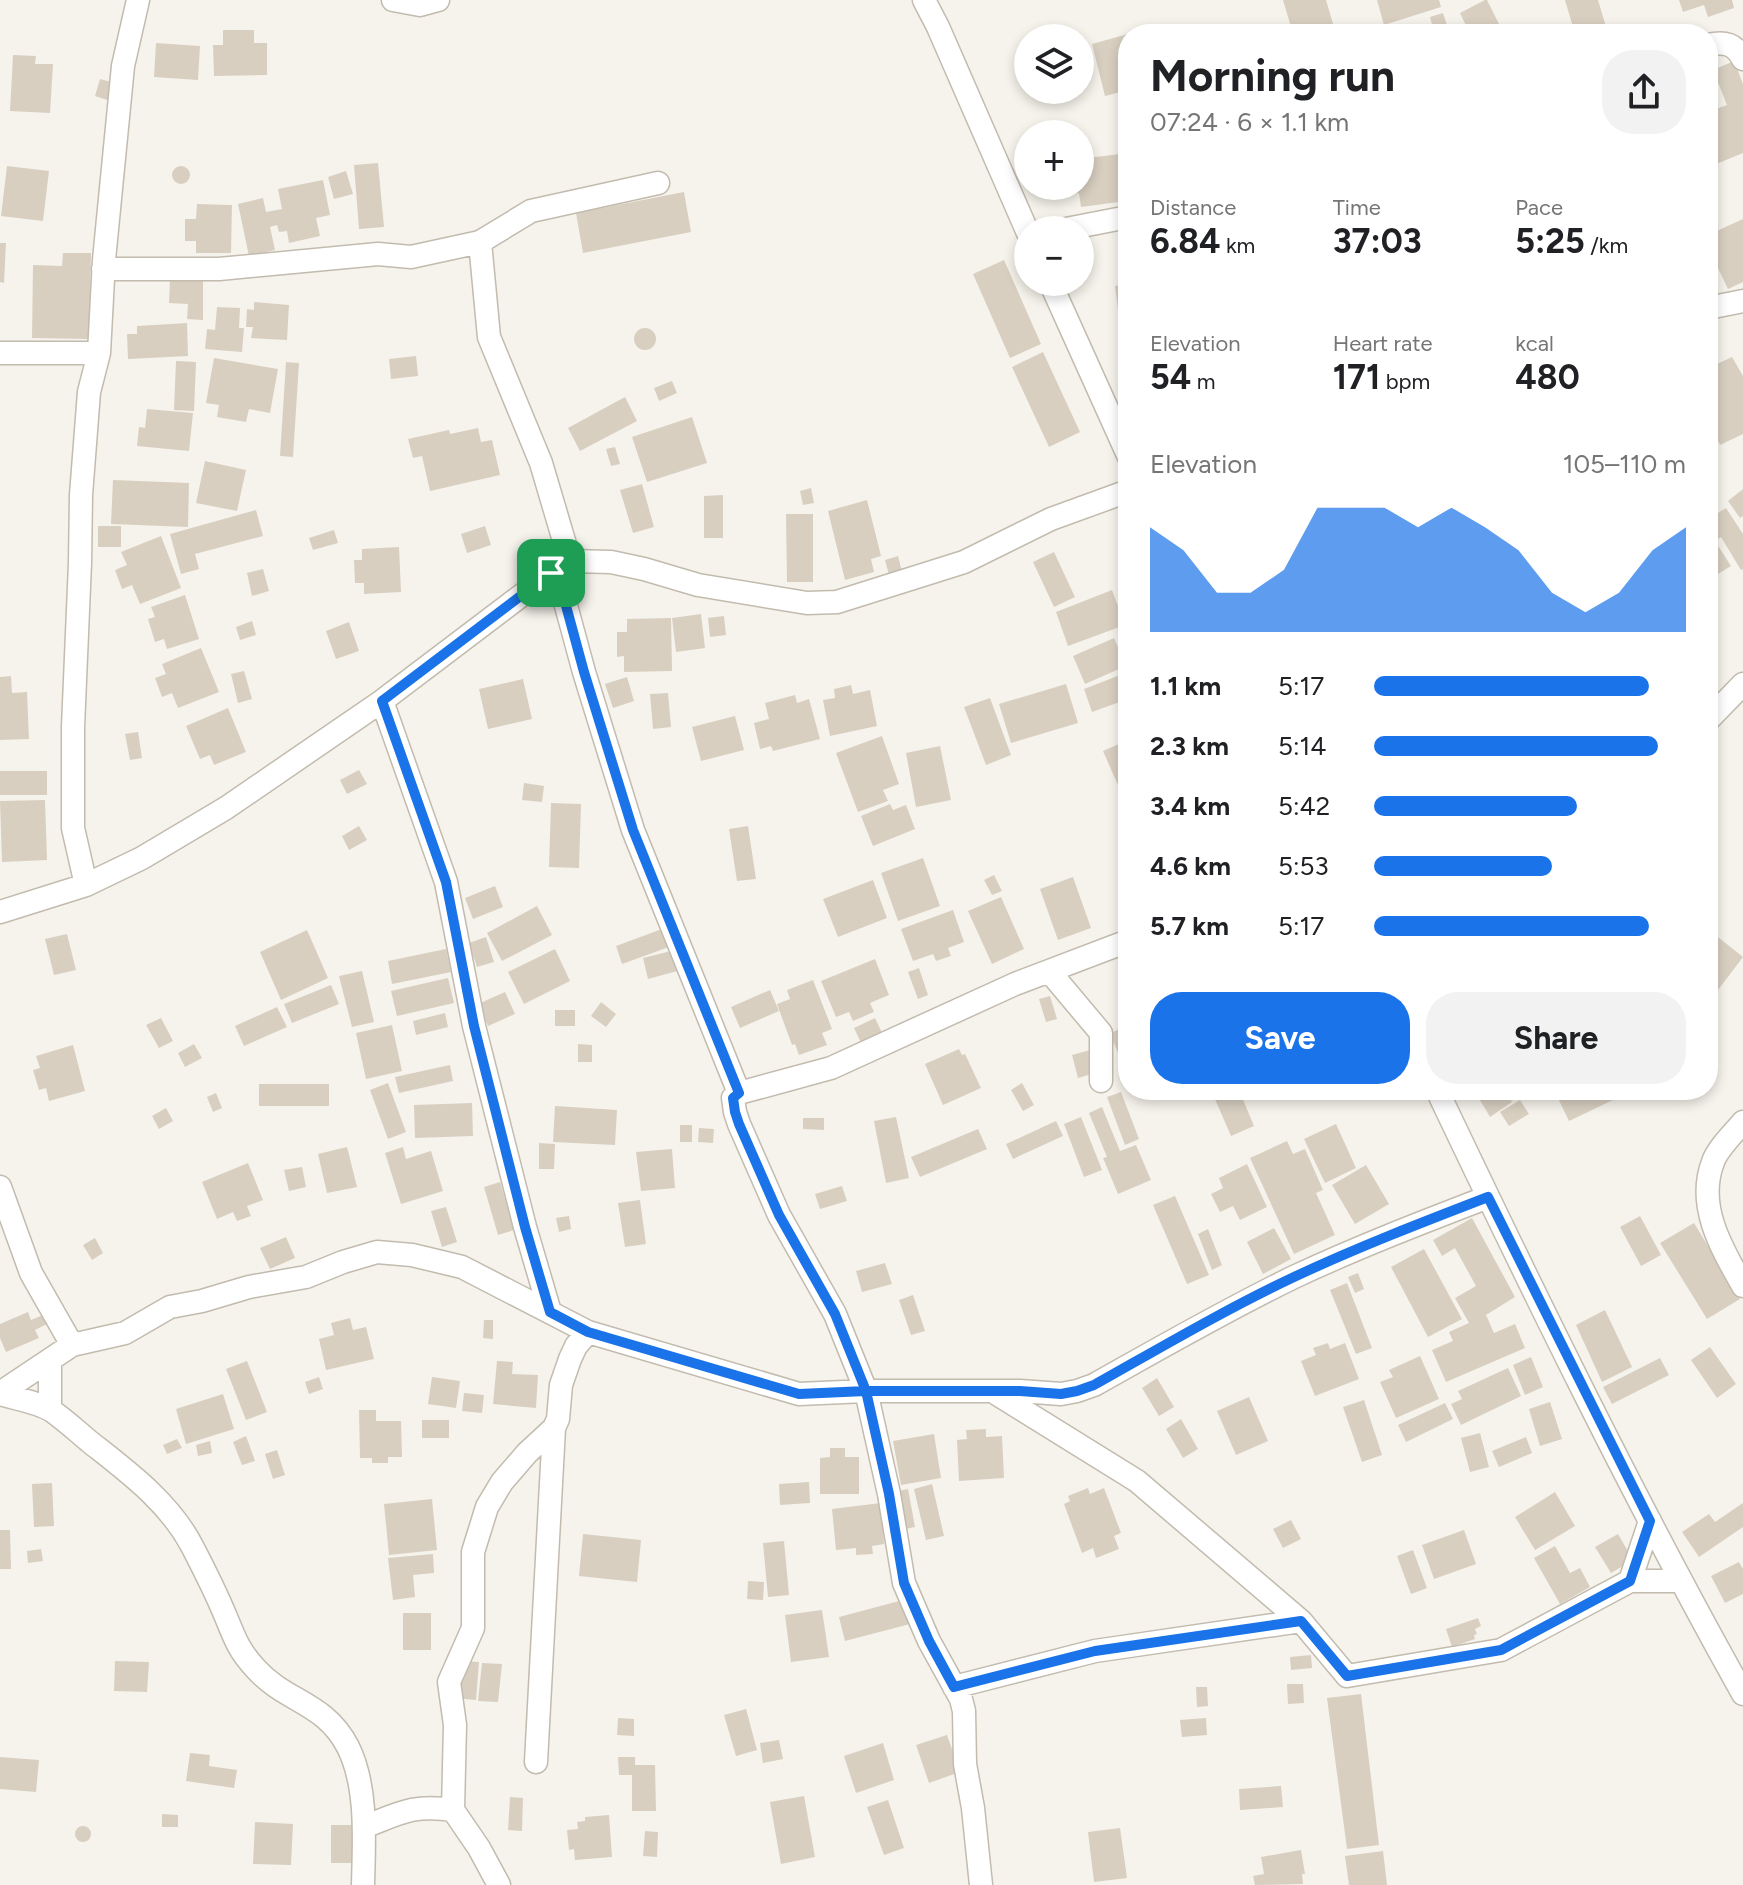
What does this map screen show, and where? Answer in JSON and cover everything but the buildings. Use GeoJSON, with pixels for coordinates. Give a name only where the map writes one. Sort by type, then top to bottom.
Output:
{"type":"FeatureCollection","features":[{"type":"Feature","properties":{"kind":"street"},"geometry":{"type":"LineString","coordinates":[[86,885],[73,828],[73,727],[81,495],[89,392],[99,353],[103,269],[123,66],[138,0]]}},
{"type":"Feature","properties":{"kind":"street"},"geometry":{"type":"LineString","coordinates":[[393,0],[420,5],[438,0]]}},
{"type":"Feature","properties":{"kind":"street"},"geometry":{"type":"LineString","coordinates":[[924,0],[1021,216]]}},
{"type":"Feature","properties":{"kind":"street"},"geometry":{"type":"LineString","coordinates":[[1718,45],[1730,44],[1743,59]]}},
{"type":"Feature","properties":{"kind":"street"},"geometry":{"type":"LineString","coordinates":[[103,269],[219,269],[378,254],[411,257],[480,242],[531,211],[658,183]]}},
{"type":"Feature","properties":{"kind":"street"},"geometry":{"type":"LineString","coordinates":[[1094,224],[1118,219]]}},
{"type":"Feature","properties":{"kind":"street"},"geometry":{"type":"LineString","coordinates":[[480,242],[489,337],[541,463],[561,567],[562,591],[584,672],[633,830],[739,1093]]}},
{"type":"Feature","properties":{"kind":"street"},"geometry":{"type":"LineString","coordinates":[[1056,296],[1118,433]]}},
{"type":"Feature","properties":{"kind":"street"},"geometry":{"type":"LineString","coordinates":[[1718,306],[1743,301]]}},
{"type":"Feature","properties":{"kind":"street"},"geometry":{"type":"LineString","coordinates":[[0,353],[99,353]]}},
{"type":"Feature","properties":{"kind":"street"},"geometry":{"type":"LineString","coordinates":[[0,912],[86,885],[142,858],[226,808],[382,701],[561,567],[611,562],[698,585],[807,603],[837,602],[964,562],[1051,519],[1118,495]]}},
{"type":"Feature","properties":{"kind":"street"},"geometry":{"type":"LineString","coordinates":[[1718,710],[1743,684]]}},
{"type":"Feature","properties":{"kind":"street"},"geometry":{"type":"LineString","coordinates":[[382,701],[446,882],[474,1026],[550,1312]]}},
{"type":"Feature","properties":{"kind":"street"},"geometry":{"type":"LineString","coordinates":[[981,1885],[965,1764],[964,1711],[904,1583],[889,1494],[866,1391],[835,1314],[779,1215],[739,1124],[733,1098],[739,1093],[831,1068],[1015,984],[1118,945]]}},
{"type":"Feature","properties":{"kind":"street"},"geometry":{"type":"LineString","coordinates":[[1049,971],[1101,1033],[1101,1081]]}},
{"type":"Feature","properties":{"kind":"street"},"geometry":{"type":"LineString","coordinates":[[1442,1100],[1680,1581],[1743,1694]]}},
{"type":"Feature","properties":{"kind":"street"},"geometry":{"type":"LineString","coordinates":[[1743,1122],[1713,1160],[1708,1187],[1709,1208],[1720,1244],[1743,1286]]}},
{"type":"Feature","properties":{"kind":"street"},"geometry":{"type":"LineString","coordinates":[[0,1187],[31,1273],[72,1345]]}},
{"type":"Feature","properties":{"kind":"street"},"geometry":{"type":"LineString","coordinates":[[0,1394],[72,1345],[125,1333],[170,1307],[249,1287],[306,1277],[377,1252],[412,1255],[462,1267],[588,1332],[799,1394],[991,1391],[1061,1394],[1094,1385],[1293,1277],[1384,1236],[1488,1197]]}},
{"type":"Feature","properties":{"kind":"street"},"geometry":{"type":"LineString","coordinates":[[536,1762],[554,1428],[558,1419],[561,1385],[570,1359],[588,1332]]}},
{"type":"Feature","properties":{"kind":"street"},"geometry":{"type":"LineString","coordinates":[[50,1361],[50,1409]]}},
{"type":"Feature","properties":{"kind":"street"},"geometry":{"type":"LineString","coordinates":[[991,1391],[1137,1481],[1301,1621],[1347,1676],[1501,1650],[1630,1581],[1680,1581]]}},
{"type":"Feature","properties":{"kind":"street"},"geometry":{"type":"LineString","coordinates":[[0,1394],[50,1409],[161,1502],[190,1543],[226,1616],[235,1643],[256,1670],[274,1685],[330,1720],[348,1748],[359,1781],[364,1827],[363,1885]]}},
{"type":"Feature","properties":{"kind":"street"},"geometry":{"type":"LineString","coordinates":[[499,1885],[453,1810],[455,1725],[449,1682],[473,1628],[473,1552],[487,1507],[502,1482],[554,1428]]}},
{"type":"Feature","properties":{"kind":"street"},"geometry":{"type":"LineString","coordinates":[[1630,1581],[1650,1521]]}},
{"type":"Feature","properties":{"kind":"street"},"geometry":{"type":"LineString","coordinates":[[954,1687],[1095,1651],[1301,1621]]}},
{"type":"Feature","properties":{"kind":"street"},"geometry":{"type":"LineString","coordinates":[[364,1827],[412,1809],[430,1807],[453,1810]]}},
{"type":"Feature","properties":{"kind":"route"},"geometry":{"type":"LineString","coordinates":[[551,573],[382,701],[446,882],[474,1026],[550,1312],[588,1332],[799,1394],[866,1391],[1061,1394],[1094,1385],[1293,1277],[1384,1236],[1488,1197],[1650,1521],[1630,1581],[1501,1650],[1347,1676],[1301,1621],[1095,1651],[954,1687],[929,1641],[904,1583],[889,1494],[866,1391],[835,1314],[779,1215],[739,1124],[733,1098],[739,1093],[633,830],[562,591],[551,573]]}}]}
